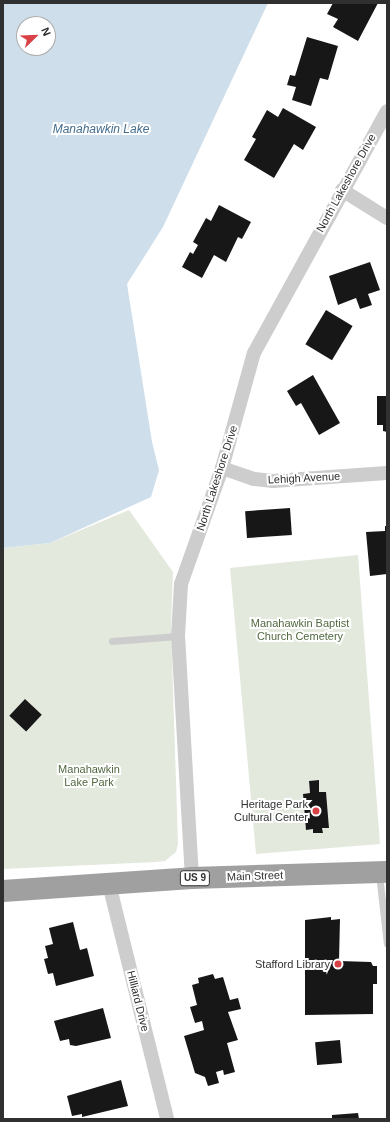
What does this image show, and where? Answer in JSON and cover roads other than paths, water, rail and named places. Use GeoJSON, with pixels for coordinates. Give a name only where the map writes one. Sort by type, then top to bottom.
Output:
{"type":"FeatureCollection","features":[{"type":"Feature","properties":{"kind":"highway","name":"Main Street"},"geometry":{"type":"LineString","coordinates":[[3,891],[192,878],[383,872]]}},
{"type":"Feature","properties":{"kind":"street","name":"North Lakeshore Drive"},"geometry":{"type":"LineString","coordinates":[[192,878],[178,636],[181,584],[222,468],[254,353],[342,190],[387,111]]}},
{"type":"Feature","properties":{"kind":"street"},"geometry":{"type":"LineString","coordinates":[[342,190],[387,218]]}},
{"type":"Feature","properties":{"kind":"street","name":"Lehigh Avenue"},"geometry":{"type":"LineString","coordinates":[[222,468],[254,479],[273,481],[387,473]]}},
{"type":"Feature","properties":{"kind":"street","name":"Hilliard Drive"},"geometry":{"type":"LineString","coordinates":[[110,884],[167,1119]]}},
{"type":"Feature","properties":{"kind":"lane"},"geometry":{"type":"LineString","coordinates":[[112,641],[178,636]]}},
{"type":"Feature","properties":{"kind":"lane"},"geometry":{"type":"LineString","coordinates":[[383,872],[387,944]]}},
{"type":"Feature","properties":{"kind":"water","name":"Manahawkin Lake"},"geometry":{"type":"Polygon","coordinates":[[[3,3],[268,3],[163,227],[127,284],[152,442],[159,470],[151,497],[50,543],[3,548],[3,3]]]}},
{"type":"Feature","properties":{"kind":"place","name":"Heritage Park Cultural Center"},"geometry":{"type":"Point","coordinates":[316,811]}},
{"type":"Feature","properties":{"kind":"place","name":"Stafford Library"},"geometry":{"type":"Point","coordinates":[338,964]}},
{"type":"Feature","properties":{"kind":"park label","name":"Manahawkin Baptist Church Cemetery"},"geometry":{"type":"Point","coordinates":[300,630]}},
{"type":"Feature","properties":{"kind":"park label","name":"Manahawkin Lake Park"},"geometry":{"type":"Point","coordinates":[89,776]}}]}
